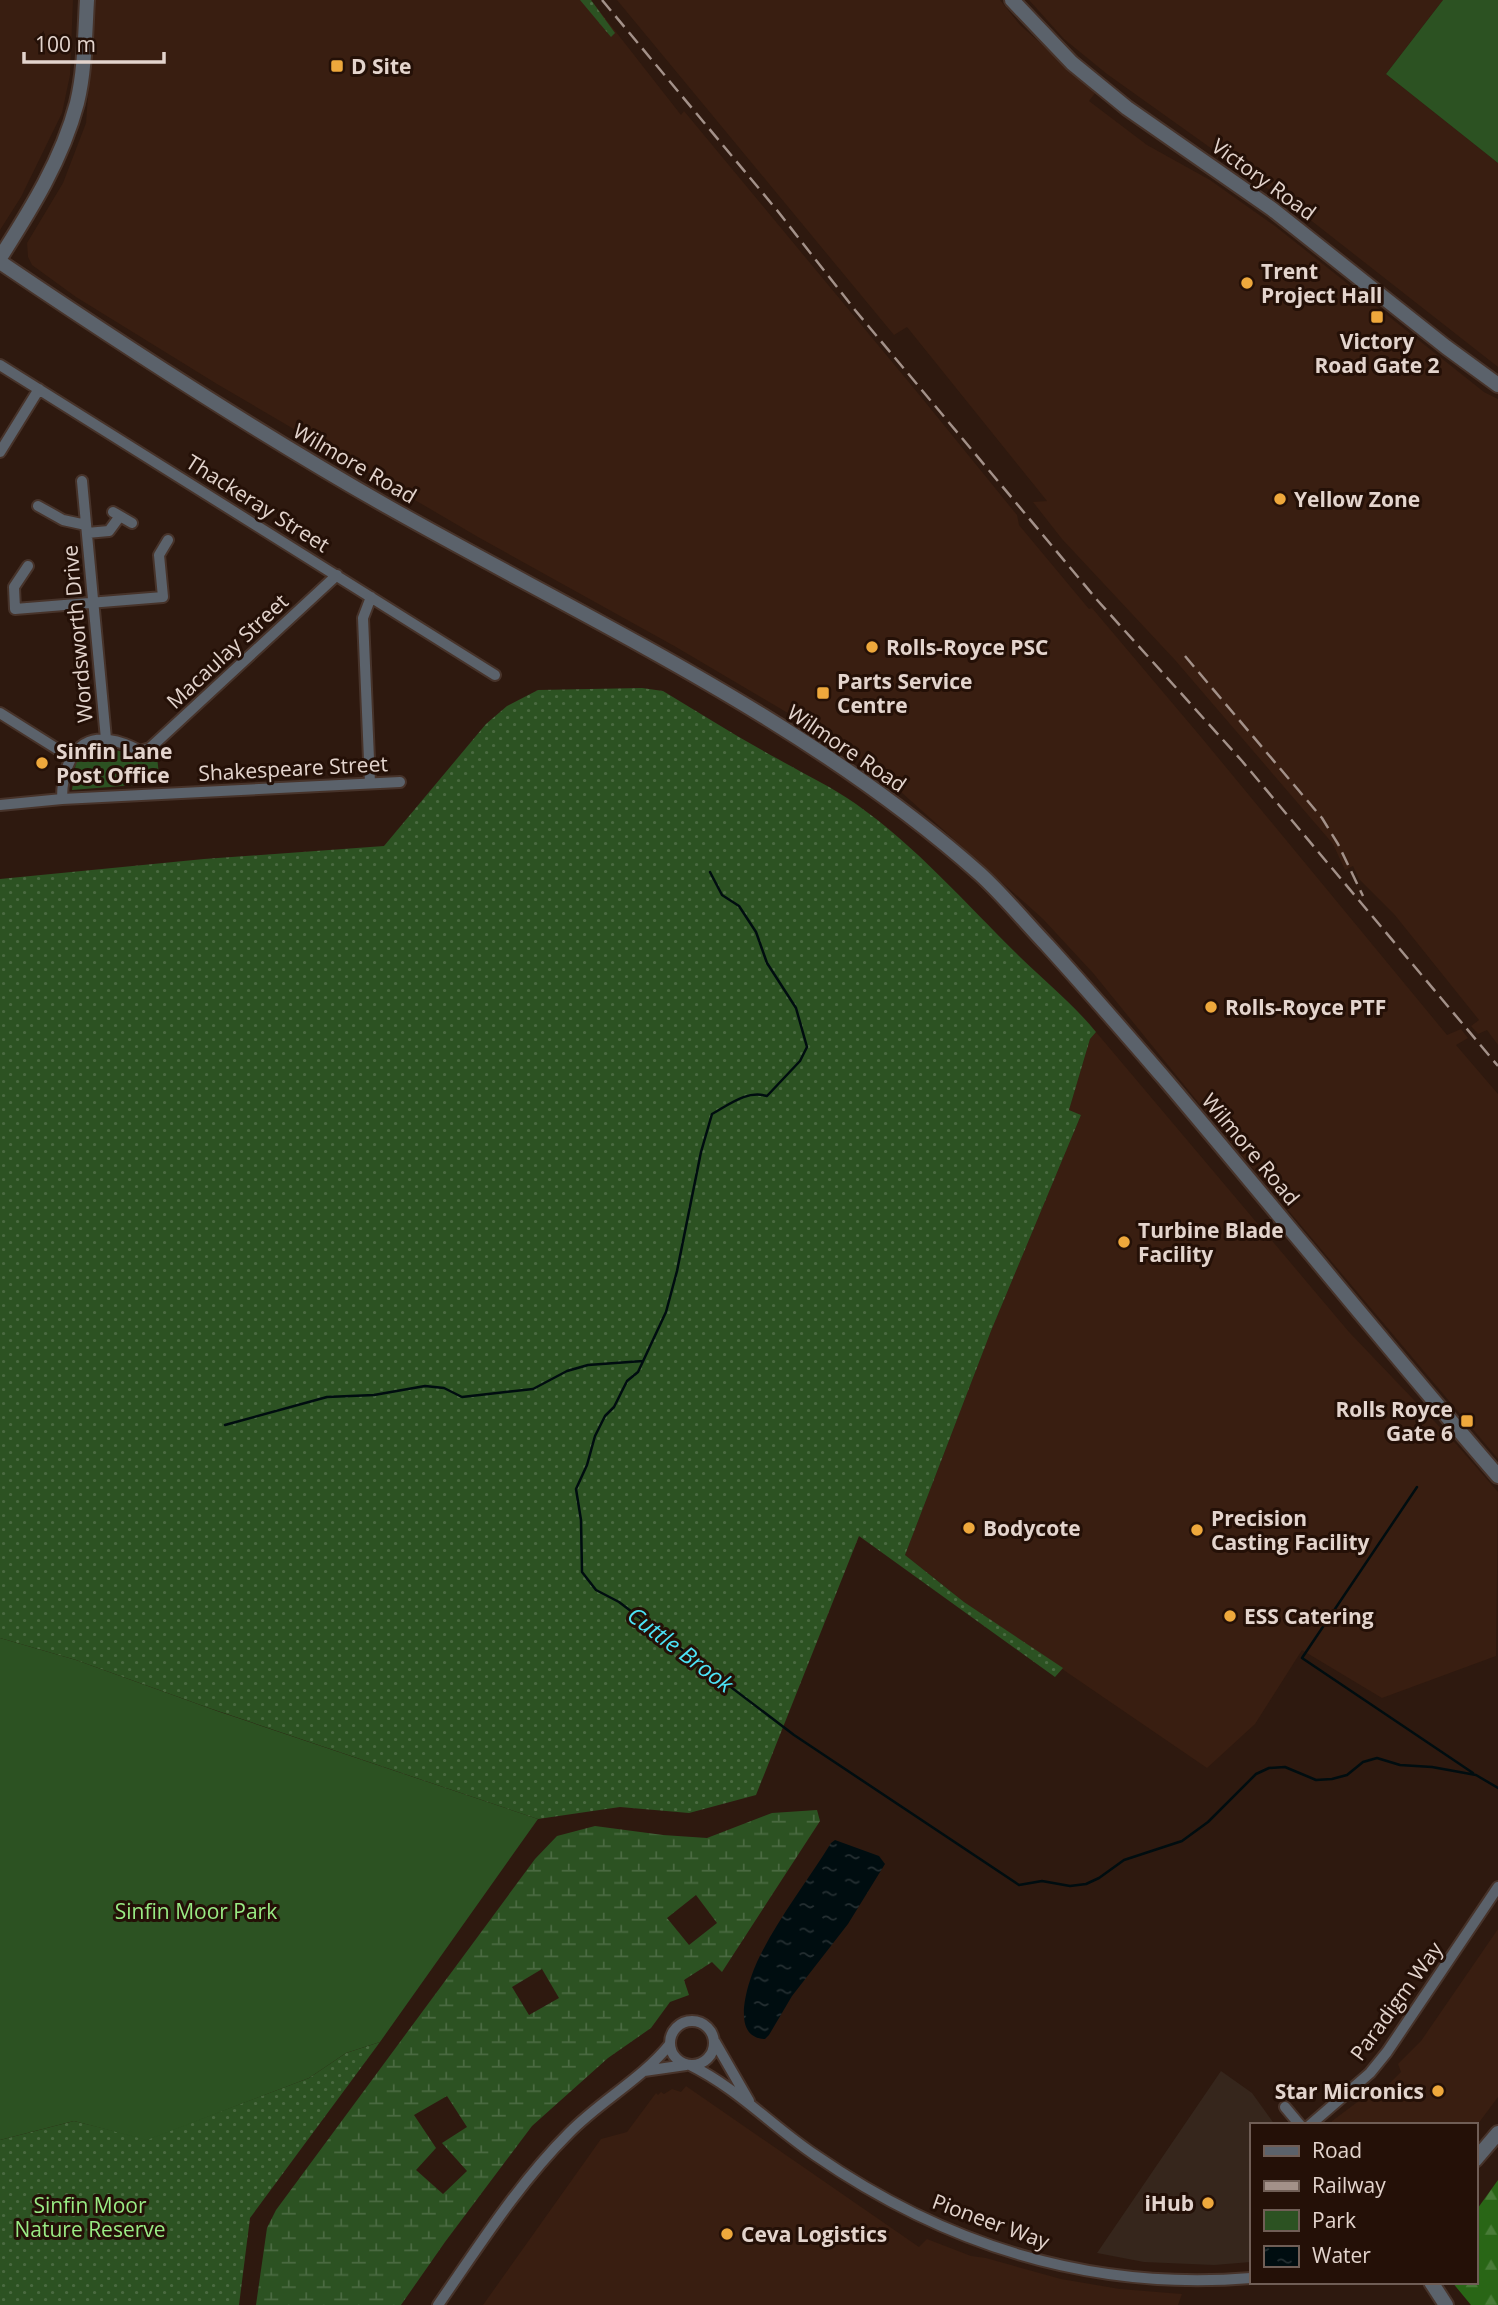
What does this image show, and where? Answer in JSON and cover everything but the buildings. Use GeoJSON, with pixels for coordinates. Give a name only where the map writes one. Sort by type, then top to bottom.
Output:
{"type":"FeatureCollection","features":[{"type":"Feature","properties":{"kind":"street"},"geometry":{"type":"LineString","coordinates":[[0,260],[48,178],[68,131],[77,101],[87,0]]}},
{"type":"Feature","properties":{"kind":"street","name":"Victory Road"},"geometry":{"type":"LineString","coordinates":[[1012,0],[1072,62],[1127,108],[1272,209],[1439,342],[1498,385]]}},
{"type":"Feature","properties":{"kind":"street","name":"Wilmore Road"},"geometry":{"type":"LineString","coordinates":[[0,260],[107,334],[239,419],[388,507],[664,659],[792,734],[839,764],[905,813],[981,876],[1063,962],[1187,1105],[1498,1476]]}},
{"type":"Feature","properties":{"kind":"street","name":"Thackeray Street"},"geometry":{"type":"LineString","coordinates":[[0,365],[495,675]]}},
{"type":"Feature","properties":{"kind":"street"},"geometry":{"type":"LineString","coordinates":[[0,452],[39,389]]}},
{"type":"Feature","properties":{"kind":"street","name":"Wordsworth Drive"},"geometry":{"type":"LineString","coordinates":[[82,481],[106,739]]}},
{"type":"Feature","properties":{"kind":"street"},"geometry":{"type":"LineString","coordinates":[[38,506],[86,529],[109,531],[116,514],[132,523]]}},
{"type":"Feature","properties":{"kind":"street"},"geometry":{"type":"LineString","coordinates":[[28,566],[14,587],[15,608],[163,597],[159,555],[168,540]]}},
{"type":"Feature","properties":{"kind":"street","name":"Macaulay Street"},"geometry":{"type":"LineString","coordinates":[[106,739],[140,751],[150,748],[337,575]]}},
{"type":"Feature","properties":{"kind":"street"},"geometry":{"type":"LineString","coordinates":[[370,783],[363,618],[371,597]]}},
{"type":"Feature","properties":{"kind":"street"},"geometry":{"type":"LineString","coordinates":[[0,713],[70,757]]}},
{"type":"Feature","properties":{"kind":"street"},"geometry":{"type":"LineString","coordinates":[[62,799],[62,780],[70,757],[87,743],[106,739]]}},
{"type":"Feature","properties":{"kind":"street","name":"Shakespeare Street"},"geometry":{"type":"LineString","coordinates":[[0,805],[62,799],[400,782]]}},
{"type":"Feature","properties":{"kind":"street","name":"Paradigm Way"},"geometry":{"type":"LineString","coordinates":[[1312,2123],[1356,2086],[1387,2052],[1498,1887]]}},
{"type":"Feature","properties":{"kind":"street"},"geometry":{"type":"LineString","coordinates":[[438,2305],[516,2194],[543,2161],[598,2106],[643,2071],[670,2044],[676,2028],[692,2021],[708,2028],[713,2038],[713,2049],[707,2059],[689,2065],[643,2071]]}},
{"type":"Feature","properties":{"kind":"street","name":"Pioneer Way"},"geometry":{"type":"LineString","coordinates":[[713,2038],[751,2103]]}},
{"type":"Feature","properties":{"kind":"street"},"geometry":{"type":"LineString","coordinates":[[670,2044],[673,2055],[689,2065]]}},
{"type":"Feature","properties":{"kind":"street","name":"Pioneer Way"},"geometry":{"type":"LineString","coordinates":[[689,2065],[712,2076],[751,2103],[816,2156],[875,2193],[919,2216],[996,2247],[1063,2267],[1134,2279],[1250,2278]]}},
{"type":"Feature","properties":{"kind":"street"},"geometry":{"type":"LineString","coordinates":[[1285,2107],[1298,2123]]}},
{"type":"Feature","properties":{"kind":"street"},"geometry":{"type":"LineString","coordinates":[[1477,2158],[1498,2133]]}},
{"type":"Feature","properties":{"kind":"street"},"geometry":{"type":"LineString","coordinates":[[1432,2284],[1446,2305]]}},
{"type":"Feature","properties":{"kind":"shaded area"},"geometry":{"type":"Polygon","coordinates":[[[0,0],[73,0],[70,75],[62,113],[21,197],[0,230],[0,0]]]}},
{"type":"Feature","properties":{"kind":"shaded area"},"geometry":{"type":"Polygon","coordinates":[[[95,0],[591,0],[681,115],[684,111],[917,392],[1017,515],[1019,525],[1201,737],[1447,1035],[1461,1029],[1468,1038],[1456,1045],[1498,1094],[1498,1459],[1228,1139],[1093,973],[1043,919],[882,775],[803,722],[676,647],[478,537],[217,384],[76,297],[32,265],[28,257],[27,243],[63,183],[86,123],[95,0]]]}},
{"type":"Feature","properties":{"kind":"shaded area"},"geometry":{"type":"Polygon","coordinates":[[[617,0],[1000,0],[1020,25],[1096,92],[1089,101],[1147,145],[1210,180],[1275,226],[1484,392],[1498,399],[1498,1045],[1487,1030],[1478,1034],[1471,1026],[1479,1020],[1394,914],[1359,879],[1353,866],[1345,870],[1333,844],[1175,660],[1062,539],[1033,502],[1047,501],[907,327],[894,335],[617,0]]]}},
{"type":"Feature","properties":{"kind":"shaded area"},"geometry":{"type":"Polygon","coordinates":[[[1029,0],[1443,0],[1386,74],[1498,163],[1498,367],[1299,211],[1107,74],[1064,39],[1029,0]]]}},
{"type":"Feature","properties":{"kind":"shaded area"},"geometry":{"type":"Polygon","coordinates":[[[1096,1032],[1349,1332],[1498,1492],[1496,1656],[1382,1698],[1302,1650],[1255,1724],[1207,1768],[964,1602],[905,1555],[991,1331],[1081,1115],[1069,1110],[1090,1039],[1096,1032]]]}},
{"type":"Feature","properties":{"kind":"shaded area"},"geometry":{"type":"Polygon","coordinates":[[[1498,1929],[1498,2097],[1477,2125],[1477,2123],[1331,2123],[1372,2091],[1380,2093],[1401,2072],[1398,2064],[1421,2041],[1498,1929]]]}},
{"type":"Feature","properties":{"kind":"shaded area"},"geometry":{"type":"Polygon","coordinates":[[[1221,2071],[1252,2093],[1274,2123],[1250,2123],[1250,2262],[1214,2265],[1144,2262],[1097,2253],[1221,2071]]]}},
{"type":"Feature","properties":{"kind":"shaded area"},"geometry":{"type":"Polygon","coordinates":[[[686,2086],[919,2247],[927,2239],[971,2256],[1061,2279],[1120,2289],[1182,2294],[1178,2305],[483,2305],[601,2139],[627,2132],[656,2093],[664,2094],[672,2089],[681,2092],[686,2086]]]}},
{"type":"Feature","properties":{"kind":"green space"},"geometry":{"type":"Polygon","coordinates":[[[580,0],[591,0],[615,33],[611,37],[580,0]]]}},
{"type":"Feature","properties":{"kind":"green space"},"geometry":{"type":"Polygon","coordinates":[[[1443,0],[1498,0],[1498,163],[1386,74],[1443,0]]]}},
{"type":"Feature","properties":{"kind":"green space"},"geometry":{"type":"Polygon","coordinates":[[[642,688],[663,691],[856,804],[900,839],[941,877],[1096,1032],[1090,1039],[1069,1110],[1081,1115],[991,1331],[905,1555],[964,1602],[1063,1668],[1055,1677],[859,1536],[756,1795],[689,1813],[620,1807],[538,1819],[209,1708],[76,1660],[0,1638],[0,879],[204,859],[384,846],[486,724],[507,706],[538,690],[642,688]]]}},
{"type":"Feature","properties":{"kind":"green space"},"geometry":{"type":"Polygon","coordinates":[[[98,749],[157,757],[160,783],[72,790],[76,761],[98,749]]]}},
{"type":"Feature","properties":{"kind":"green space","name":"Sinfin Moor Park"},"geometry":{"type":"Polygon","coordinates":[[[0,1638],[76,1660],[217,1711],[538,1819],[380,2042],[346,2053],[309,2078],[147,2140],[74,2121],[0,2140],[0,1638]]]}},
{"type":"Feature","properties":{"kind":"green space"},"geometry":{"type":"Polygon","coordinates":[[[817,1810],[820,1821],[722,1972],[712,1962],[684,1980],[689,1995],[670,2002],[651,2028],[608,2058],[532,2126],[401,2305],[256,2305],[267,2228],[276,2210],[535,1859],[557,1836],[595,1826],[707,1838],[772,1813],[817,1810]],[[696,1895],[667,1918],[689,1945],[717,1923],[696,1895]],[[542,1969],[512,1987],[529,2015],[559,1998],[542,1969]],[[447,2096],[414,2115],[436,2148],[416,2170],[443,2194],[467,2171],[442,2143],[467,2127],[447,2096]]]}},
{"type":"Feature","properties":{"kind":"green space","name":"Sinfin Moor Nature Reserve"},"geometry":{"type":"Polygon","coordinates":[[[380,2042],[250,2218],[239,2305],[0,2305],[0,2140],[74,2121],[147,2139],[309,2078],[346,2053],[380,2042]]]}},
{"type":"Feature","properties":{"kind":"green space"},"geometry":{"type":"Polygon","coordinates":[[[1498,2180],[1498,2305],[1471,2305],[1454,2284],[1477,2284],[1477,2209],[1498,2180]]]}},
{"type":"Feature","properties":{"kind":"water"},"geometry":{"type":"Polygon","coordinates":[[[835,1840],[879,1856],[885,1864],[848,1924],[792,1996],[769,2035],[765,2039],[754,2036],[747,2029],[744,2008],[749,1982],[757,1962],[782,1917],[835,1840]]]}},
{"type":"Feature","properties":{"kind":"waterway","name":"Cuttle Brook"},"geometry":{"type":"LineString","coordinates":[[710,872],[722,895],[739,906],[756,932],[767,963],[796,1008],[807,1047],[800,1061],[767,1096],[746,1096],[712,1114],[701,1152],[666,1312],[638,1372],[627,1381],[614,1407],[605,1416],[576,1489],[581,1520],[582,1572],[596,1590],[619,1602],[794,1735],[1019,1885],[1042,1881],[1070,1886],[1086,1884],[1124,1860],[1182,1841],[1208,1822],[1256,1774],[1269,1768],[1285,1767],[1316,1780],[1332,1779],[1347,1775],[1363,1762],[1377,1758],[1400,1765],[1432,1767],[1476,1775],[1498,1788]]}},
{"type":"Feature","properties":{"kind":"waterway"},"geometry":{"type":"LineString","coordinates":[[225,1425],[327,1397],[374,1395],[425,1386],[444,1388],[462,1397],[533,1389],[567,1371],[588,1365],[643,1361]]}},
{"type":"Feature","properties":{"kind":"waterway"},"geometry":{"type":"LineString","coordinates":[[1417,1487],[1302,1658],[1473,1773]]}},
{"type":"Feature","properties":{"kind":"railway"},"geometry":{"type":"LineString","coordinates":[[602,0],[776,209],[855,310],[1098,601],[1242,761],[1498,1066]]}},
{"type":"Feature","properties":{"kind":"railway"},"geometry":{"type":"LineString","coordinates":[[1185,656],[1322,818],[1363,896]]}},
{"type":"Feature","properties":{"kind":"place","name":"D Site"},"geometry":{"type":"Point","coordinates":[337,66]}},
{"type":"Feature","properties":{"kind":"place","name":"Trent Project Hall"},"geometry":{"type":"Point","coordinates":[1247,283]}},
{"type":"Feature","properties":{"kind":"place","name":"Victory Road Gate 2"},"geometry":{"type":"Point","coordinates":[1377,317]}},
{"type":"Feature","properties":{"kind":"place","name":"Yellow Zone"},"geometry":{"type":"Point","coordinates":[1280,499]}},
{"type":"Feature","properties":{"kind":"place","name":"Rolls-Royce PSC"},"geometry":{"type":"Point","coordinates":[872,647]}},
{"type":"Feature","properties":{"kind":"place","name":"Parts Service Centre"},"geometry":{"type":"Point","coordinates":[823,693]}},
{"type":"Feature","properties":{"kind":"place","name":"Sinfin Lane Post Office"},"geometry":{"type":"Point","coordinates":[42,763]}},
{"type":"Feature","properties":{"kind":"place","name":"Rolls-Royce PTF"},"geometry":{"type":"Point","coordinates":[1211,1007]}},
{"type":"Feature","properties":{"kind":"place","name":"Turbine Blade Facility"},"geometry":{"type":"Point","coordinates":[1124,1242]}},
{"type":"Feature","properties":{"kind":"place","name":"Rolls Royce Gate 6"},"geometry":{"type":"Point","coordinates":[1467,1421]}},
{"type":"Feature","properties":{"kind":"place","name":"Bodycote"},"geometry":{"type":"Point","coordinates":[969,1528]}},
{"type":"Feature","properties":{"kind":"place","name":"Precision Casting Facility"},"geometry":{"type":"Point","coordinates":[1197,1530]}},
{"type":"Feature","properties":{"kind":"place","name":"ESS Catering"},"geometry":{"type":"Point","coordinates":[1230,1616]}},
{"type":"Feature","properties":{"kind":"place","name":"Star Micronics"},"geometry":{"type":"Point","coordinates":[1438,2091]}},
{"type":"Feature","properties":{"kind":"place","name":"iHub"},"geometry":{"type":"Point","coordinates":[1208,2203]}},
{"type":"Feature","properties":{"kind":"place","name":"Ceva Logistics"},"geometry":{"type":"Point","coordinates":[727,2234]}}]}
